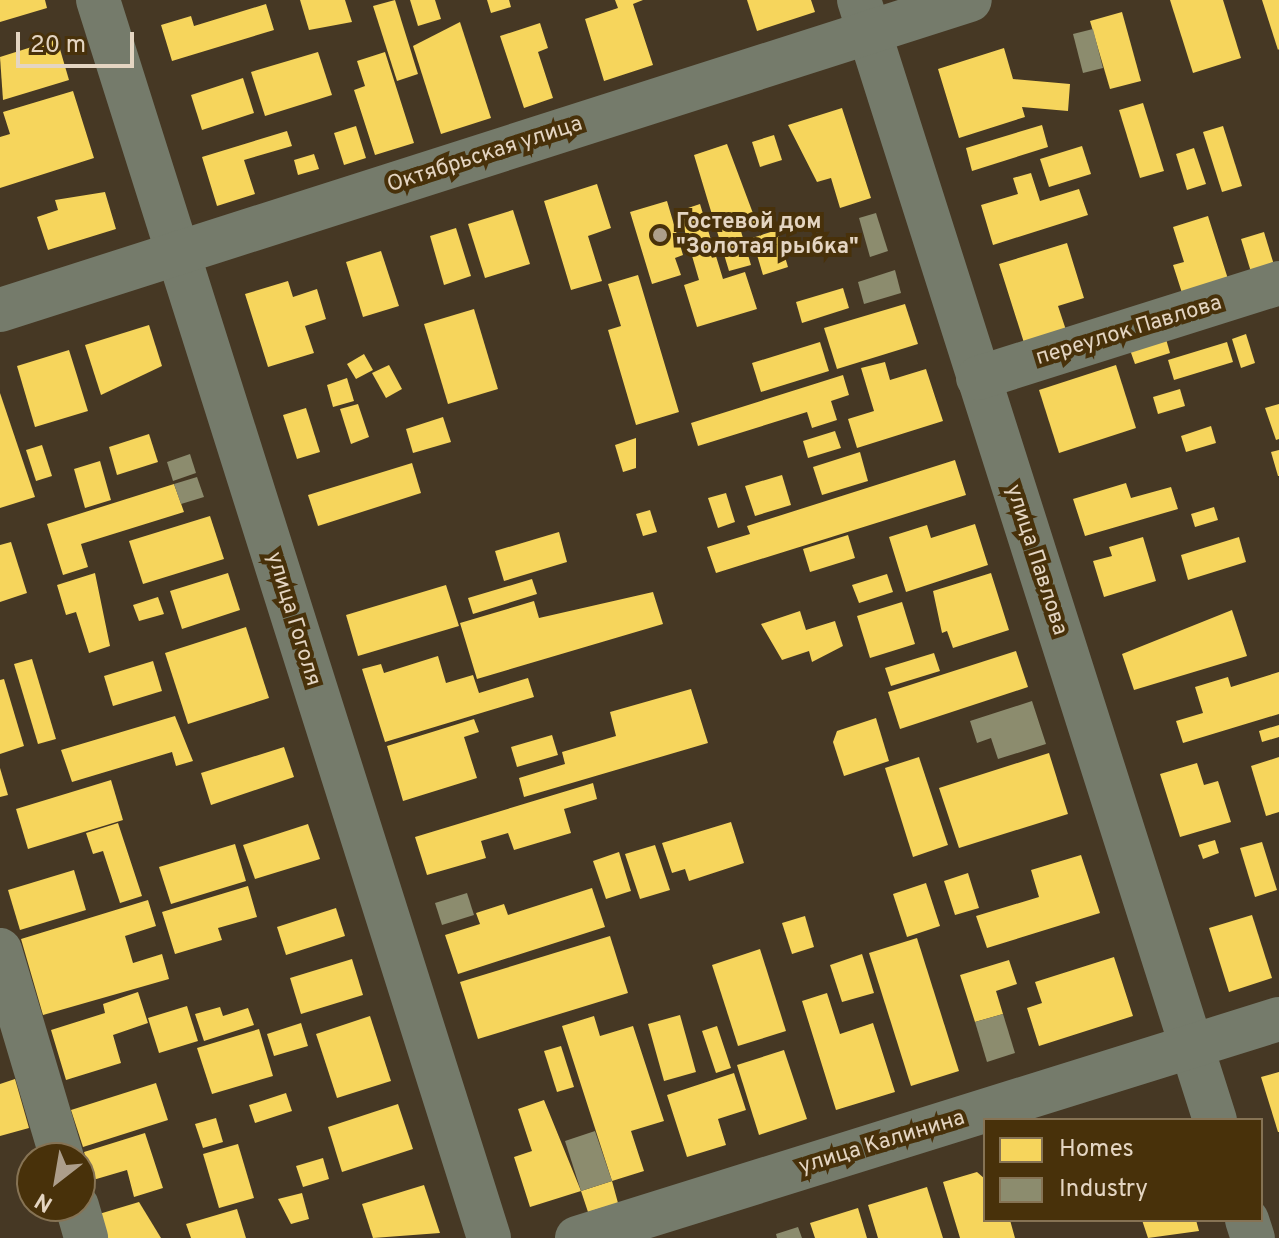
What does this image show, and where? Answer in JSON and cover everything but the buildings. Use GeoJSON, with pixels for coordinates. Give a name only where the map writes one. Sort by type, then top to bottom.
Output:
{"type":"FeatureCollection","features":[{"type":"Feature","properties":{"kind":"street","name":"улица Гоголя"},"geometry":{"type":"LineString","coordinates":[[98,0],[489,1238]]}},
{"type":"Feature","properties":{"kind":"street","name":"Октябрьская улица"},"geometry":{"type":"LineString","coordinates":[[0,310],[178,253],[864,16],[970,0]]}},
{"type":"Feature","properties":{"kind":"street","name":"улица Павлова"},"geometry":{"type":"LineString","coordinates":[[864,16],[1214,1118]]}},
{"type":"Feature","properties":{"kind":"street","name":"переулок Павлова"},"geometry":{"type":"LineString","coordinates":[[978,378],[1279,283]]}},
{"type":"Feature","properties":{"kind":"street"},"geometry":{"type":"LineString","coordinates":[[0,950],[57,1142]]}},
{"type":"Feature","properties":{"kind":"street","name":"улица Калинина"},"geometry":{"type":"LineString","coordinates":[[577,1238],[1279,1019]]}},
{"type":"Feature","properties":{"kind":"place","name":"Гостевой дом \"Золотая рыбка\""},"geometry":{"type":"Point","coordinates":[660,235]}}]}
